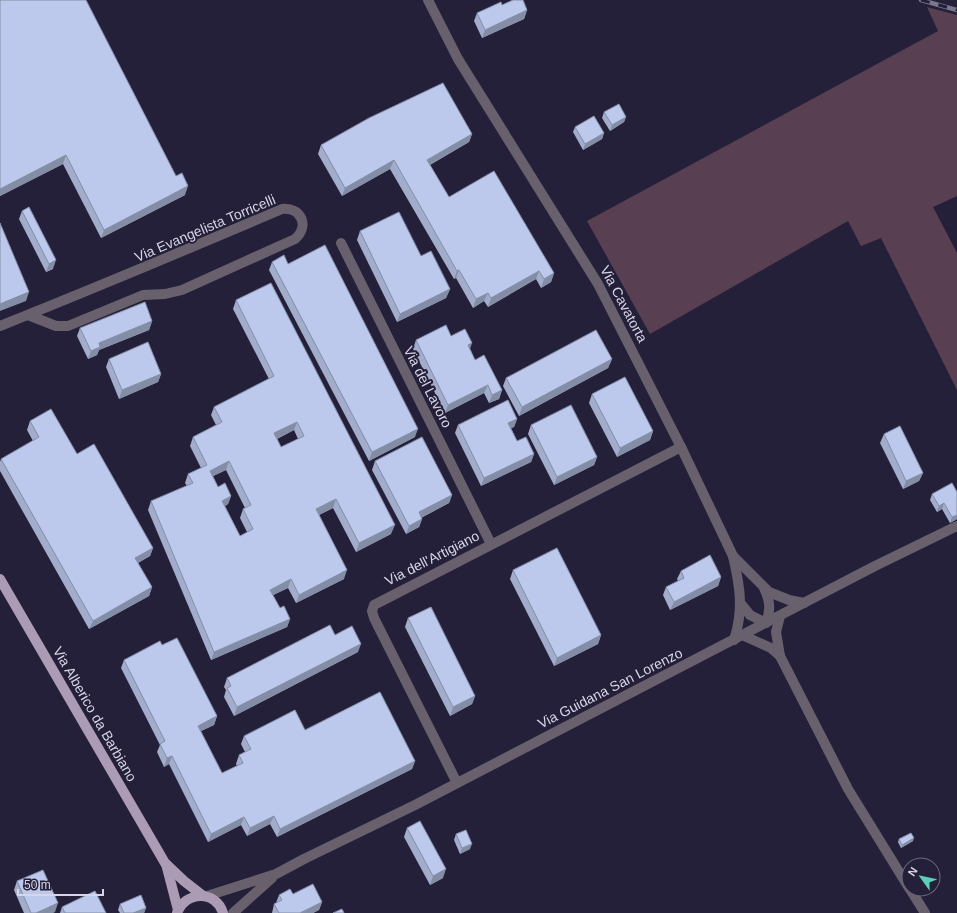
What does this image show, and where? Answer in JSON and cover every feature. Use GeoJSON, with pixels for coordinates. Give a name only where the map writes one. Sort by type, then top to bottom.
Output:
{"type":"FeatureCollection","features":[{"type":"Feature","properties":{"kind":"main road","name":"Via Alberico da Barbiano"},"geometry":{"type":"LineString","coordinates":[[0,579],[165,863],[184,882],[204,896],[219,904],[223,913]]}},
{"type":"Feature","properties":{"kind":"main road","name":"Via Alberico da Barbiano"},"geometry":{"type":"LineString","coordinates":[[165,863],[178,912]]}},
{"type":"Feature","properties":{"kind":"main road"},"geometry":{"type":"LineString","coordinates":[[178,912],[188,899],[204,896]]}},
{"type":"Feature","properties":{"kind":"street","name":"Via Cavatorta"},"geometry":{"type":"LineString","coordinates":[[428,0],[458,59],[598,284],[681,447],[733,556],[764,588],[789,600],[804,603]]}},
{"type":"Feature","properties":{"kind":"street","name":"Via Evangelista Torricelli"},"geometry":{"type":"LineString","coordinates":[[0,326],[131,274],[282,209],[287,208],[297,212],[303,221],[302,231],[295,239],[182,290],[165,294],[143,295],[68,326],[56,326],[28,315]]}},
{"type":"Feature","properties":{"kind":"street","name":"Via del Lavoro"},"geometry":{"type":"LineString","coordinates":[[341,242],[491,544]]}},
{"type":"Feature","properties":{"kind":"street","name":"Via dell'Artigiano"},"geometry":{"type":"LineString","coordinates":[[457,783],[372,611],[376,602],[681,447]]}},
{"type":"Feature","properties":{"kind":"street","name":"Via Guidana San Lorenzo"},"geometry":{"type":"LineString","coordinates":[[276,874],[457,783],[804,603],[957,526]]}},
{"type":"Feature","properties":{"kind":"street"},"geometry":{"type":"LineString","coordinates":[[733,556],[741,604],[738,638],[771,648],[780,656]]}},
{"type":"Feature","properties":{"kind":"street"},"geometry":{"type":"LineString","coordinates":[[741,604],[750,615],[766,623],[770,613],[770,605],[764,588]]}},
{"type":"Feature","properties":{"kind":"street"},"geometry":{"type":"LineString","coordinates":[[780,616],[776,632],[780,656],[848,789],[901,875]]}},
{"type":"Feature","properties":{"kind":"street"},"geometry":{"type":"LineString","coordinates":[[204,896],[276,874]]}},
{"type":"Feature","properties":{"kind":"street"},"geometry":{"type":"LineString","coordinates":[[233,913],[276,874]]}},
{"type":"Feature","properties":{"kind":"street"},"geometry":{"type":"LineString","coordinates":[[915,897],[925,913]]}},
{"type":"Feature","properties":{"kind":"shaded area"},"geometry":{"type":"Polygon","coordinates":[[[927,7],[957,15],[957,196],[933,207],[957,253],[957,390],[881,238],[861,246],[848,221],[650,334],[587,221],[938,31],[927,7]]]}},
{"type":"Feature","properties":{"kind":"building"},"geometry":{"type":"Polygon","coordinates":[[[0,0],[86,0],[176,176],[182,173],[188,186],[104,230],[66,155],[0,189],[0,0]]]}},
{"type":"Feature","properties":{"kind":"building"},"geometry":{"type":"Polygon","coordinates":[[[513,0],[523,0],[527,10],[485,30],[477,13],[501,2],[502,5],[513,0]]]}},
{"type":"Feature","properties":{"kind":"building"},"geometry":{"type":"Polygon","coordinates":[[[443,83],[472,134],[427,160],[449,197],[494,171],[554,273],[544,279],[539,271],[491,298],[488,293],[476,299],[459,270],[457,271],[394,160],[345,188],[321,145],[369,118],[443,83]]]}},
{"type":"Feature","properties":{"kind":"building"},"geometry":{"type":"Polygon","coordinates":[[[619,104],[626,117],[612,125],[604,112],[619,104]]]}},
{"type":"Feature","properties":{"kind":"building"},"geometry":{"type":"Polygon","coordinates":[[[594,116],[604,133],[585,144],[575,127],[594,116]]]}},
{"type":"Feature","properties":{"kind":"building"},"geometry":{"type":"Polygon","coordinates":[[[29,207],[56,260],[49,264],[22,211],[29,207]]]}},
{"type":"Feature","properties":{"kind":"building"},"geometry":{"type":"Polygon","coordinates":[[[399,212],[421,256],[431,251],[450,289],[400,314],[360,231],[399,212]]]}},
{"type":"Feature","properties":{"kind":"building"},"geometry":{"type":"Polygon","coordinates":[[[0,223],[29,292],[0,304],[0,223]]]}},
{"type":"Feature","properties":{"kind":"building"},"geometry":{"type":"Polygon","coordinates":[[[325,245],[418,429],[372,452],[272,262],[284,255],[288,264],[325,245]]]}},
{"type":"Feature","properties":{"kind":"building"},"geometry":{"type":"Polygon","coordinates":[[[271,283],[395,525],[359,543],[336,499],[316,509],[347,570],[299,595],[291,579],[270,590],[280,608],[284,606],[290,619],[214,652],[151,501],[193,483],[188,474],[207,465],[193,437],[222,422],[214,407],[274,376],[236,300],[271,283]],[[297,422],[274,433],[281,447],[304,436],[297,422]],[[229,461],[210,471],[218,487],[225,483],[231,496],[222,501],[240,536],[253,529],[243,509],[251,505],[229,461]]]}},
{"type":"Feature","properties":{"kind":"building"},"geometry":{"type":"Polygon","coordinates":[[[145,302],[152,321],[99,343],[100,347],[91,351],[80,328],[145,302]]]}},
{"type":"Feature","properties":{"kind":"building"},"geometry":{"type":"Polygon","coordinates":[[[446,325],[451,336],[465,329],[472,343],[468,345],[475,360],[484,355],[502,390],[492,395],[488,385],[448,405],[416,340],[446,325]]]}},
{"type":"Feature","properties":{"kind":"building"},"geometry":{"type":"Polygon","coordinates":[[[596,330],[612,359],[522,407],[506,378],[596,330]]]}},
{"type":"Feature","properties":{"kind":"building"},"geometry":{"type":"Polygon","coordinates":[[[148,342],[161,374],[122,390],[109,359],[148,342]]]}},
{"type":"Feature","properties":{"kind":"building"},"geometry":{"type":"Polygon","coordinates":[[[625,377],[653,431],[620,448],[592,394],[625,377]]]}},
{"type":"Feature","properties":{"kind":"building"},"geometry":{"type":"Polygon","coordinates":[[[508,400],[517,419],[508,423],[517,441],[526,437],[534,454],[484,478],[458,425],[508,400]]]}},
{"type":"Feature","properties":{"kind":"building"},"geometry":{"type":"Polygon","coordinates":[[[571,405],[597,457],[557,477],[531,425],[571,405]]]}},
{"type":"Feature","properties":{"kind":"building"},"geometry":{"type":"Polygon","coordinates":[[[51,409],[77,454],[94,444],[153,548],[135,558],[152,587],[93,621],[1,459],[39,437],[30,421],[51,409]]]}},
{"type":"Feature","properties":{"kind":"building"},"geometry":{"type":"Polygon","coordinates":[[[900,426],[923,473],[906,481],[884,434],[900,426]]]}},
{"type":"Feature","properties":{"kind":"building"},"geometry":{"type":"Polygon","coordinates":[[[422,437],[452,495],[419,512],[422,519],[409,526],[375,461],[422,437]]]}},
{"type":"Feature","properties":{"kind":"building"},"geometry":{"type":"Polygon","coordinates":[[[952,483],[957,492],[957,515],[952,517],[944,503],[939,506],[932,494],[952,483]]]}},
{"type":"Feature","properties":{"kind":"building"},"geometry":{"type":"Polygon","coordinates":[[[557,548],[601,635],[557,658],[513,570],[557,548]]]}},
{"type":"Feature","properties":{"kind":"building"},"geometry":{"type":"Polygon","coordinates":[[[710,555],[721,577],[674,602],[666,587],[684,578],[681,571],[710,555]]]}},
{"type":"Feature","properties":{"kind":"building"},"geometry":{"type":"Polygon","coordinates":[[[431,607],[475,696],[453,707],[408,618],[431,607]]]}},
{"type":"Feature","properties":{"kind":"building"},"geometry":{"type":"Polygon","coordinates":[[[330,625],[335,635],[352,626],[361,644],[237,707],[227,688],[231,686],[227,678],[330,625]]]}},
{"type":"Feature","properties":{"kind":"building"},"geometry":{"type":"Polygon","coordinates":[[[177,638],[217,716],[198,726],[222,773],[243,763],[239,755],[251,749],[244,736],[295,710],[305,730],[380,692],[415,761],[280,829],[274,816],[250,828],[244,817],[211,834],[172,756],[167,758],[160,744],[165,741],[124,660],[160,641],[162,645],[177,638]]]}},
{"type":"Feature","properties":{"kind":"building"},"geometry":{"type":"Polygon","coordinates":[[[420,821],[446,869],[433,876],[407,828],[420,821]]]}},
{"type":"Feature","properties":{"kind":"building"},"geometry":{"type":"Polygon","coordinates":[[[466,830],[472,844],[462,848],[456,834],[466,830]]]}},
{"type":"Feature","properties":{"kind":"building"},"geometry":{"type":"Polygon","coordinates":[[[911,833],[914,838],[902,845],[899,839],[911,833]]]}},
{"type":"Feature","properties":{"kind":"building"},"geometry":{"type":"Polygon","coordinates":[[[43,870],[58,903],[36,913],[31,913],[17,881],[43,870]]]}},
{"type":"Feature","properties":{"kind":"building"},"geometry":{"type":"Polygon","coordinates":[[[313,884],[322,902],[300,913],[279,913],[274,904],[282,900],[279,895],[290,889],[293,894],[313,884]]]}},
{"type":"Feature","properties":{"kind":"building"},"geometry":{"type":"Polygon","coordinates":[[[95,891],[106,913],[65,913],[62,907],[95,891]]]}},
{"type":"Feature","properties":{"kind":"building"},"geometry":{"type":"Polygon","coordinates":[[[141,895],[146,908],[133,913],[124,913],[120,904],[141,895]]]}},
{"type":"Feature","properties":{"kind":"building"},"geometry":{"type":"Polygon","coordinates":[[[342,909],[344,913],[333,913],[342,909]]]}},
{"type":"Feature","properties":{"kind":"railway"},"geometry":{"type":"LineString","coordinates":[[921,0],[957,10]]}}]}
